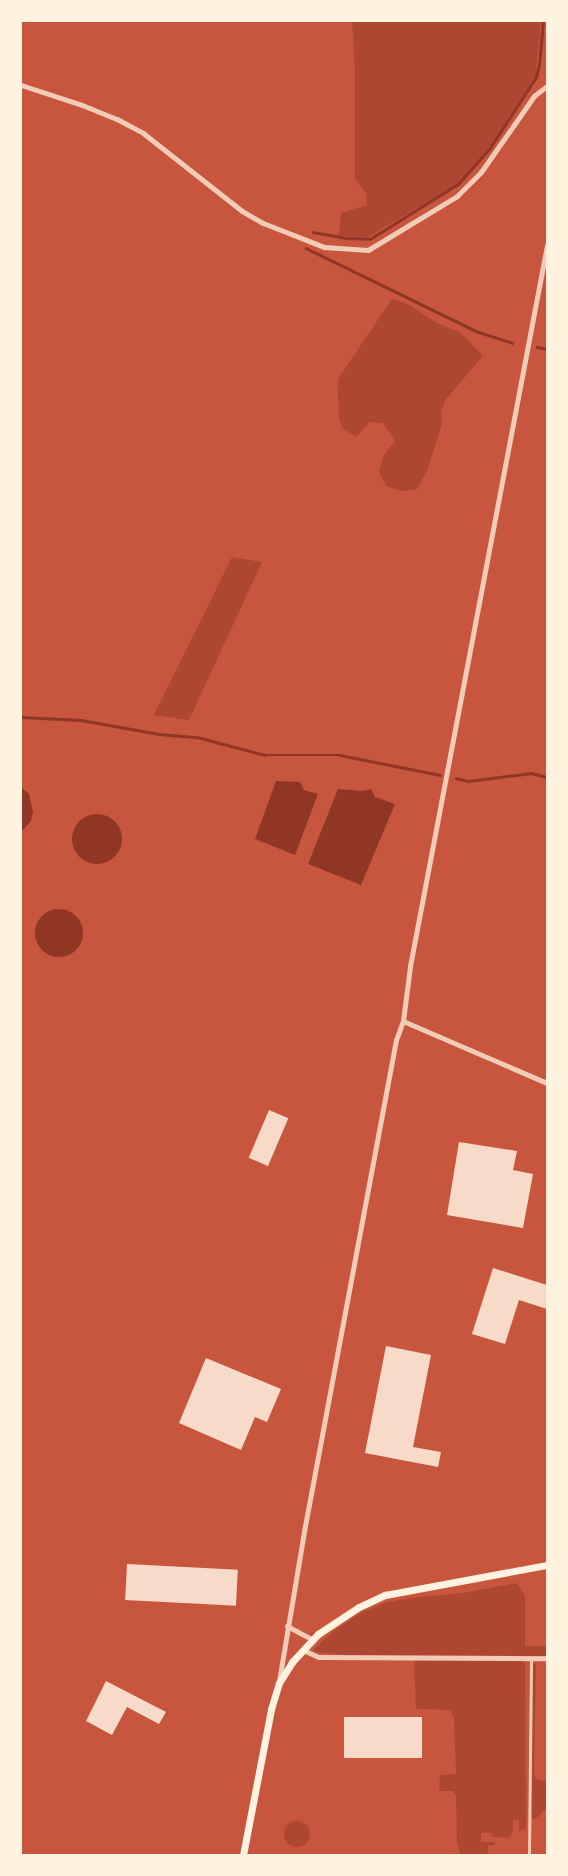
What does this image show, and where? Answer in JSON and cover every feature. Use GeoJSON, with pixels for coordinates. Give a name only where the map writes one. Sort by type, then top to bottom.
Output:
{"type":"FeatureCollection","features":[{"type":"Feature","properties":{"kind":"main road"},"geometry":{"type":"LineString","coordinates":[[243,1855],[271,1709],[279,1683],[303,1650],[313,1640],[338,1619],[385,1595],[547,1565]]}},
{"type":"Feature","properties":{"kind":"street"},"geometry":{"type":"LineString","coordinates":[[21,84],[117,119],[143,133],[242,211],[263,223],[324,247],[368,250],[457,196],[481,172],[534,96],[547,86]]}},
{"type":"Feature","properties":{"kind":"street"},"geometry":{"type":"LineString","coordinates":[[279,1683],[287,1626],[396,1040],[403,1021],[414,947],[547,245]]}},
{"type":"Feature","properties":{"kind":"street"},"geometry":{"type":"LineString","coordinates":[[403,1021],[547,1083]]}},
{"type":"Feature","properties":{"kind":"street"},"geometry":{"type":"LineString","coordinates":[[287,1626],[313,1640]]}},
{"type":"Feature","properties":{"kind":"street"},"geometry":{"type":"LineString","coordinates":[[303,1650],[319,1657],[547,1658]]}},
{"type":"Feature","properties":{"kind":"lane"},"geometry":{"type":"LineString","coordinates":[[529,1855],[531,1658]]}},
{"type":"Feature","properties":{"kind":"shaded area"},"geometry":{"type":"Polygon","coordinates":[[[352,21],[541,21],[536,74],[490,146],[469,173],[459,183],[368,237],[339,236],[341,213],[367,205],[366,194],[355,178],[355,72],[352,21]]]}},
{"type":"Feature","properties":{"kind":"shaded area"},"geometry":{"type":"Polygon","coordinates":[[[392,299],[408,304],[437,323],[461,333],[483,356],[446,399],[441,412],[442,424],[427,471],[417,489],[401,491],[386,486],[379,471],[384,455],[395,441],[383,423],[370,422],[356,437],[343,429],[339,419],[338,379],[392,299]]]}},
{"type":"Feature","properties":{"kind":"shaded area"},"geometry":{"type":"Polygon","coordinates":[[[232,557],[262,562],[189,720],[154,715],[232,557]]]}},
{"type":"Feature","properties":{"kind":"shaded area"},"geometry":{"type":"Polygon","coordinates":[[[276,781],[300,782],[304,790],[318,794],[295,855],[255,839],[276,781]]]}},
{"type":"Feature","properties":{"kind":"shaded area"},"geometry":{"type":"Polygon","coordinates":[[[21,787],[29,794],[33,812],[31,821],[21,832],[21,787]]]}},
{"type":"Feature","properties":{"kind":"shaded area"},"geometry":{"type":"Polygon","coordinates":[[[338,789],[363,791],[371,789],[375,797],[395,804],[361,885],[308,864],[338,789]]]}},
{"type":"Feature","properties":{"kind":"shaded area"},"geometry":{"type":"Polygon","coordinates":[[[92,814],[102,814],[115,821],[122,834],[122,844],[115,857],[102,864],[92,864],[83,860],[76,853],[72,844],[72,834],[76,825],[83,818],[92,814]]]}},
{"type":"Feature","properties":{"kind":"shaded area"},"geometry":{"type":"Polygon","coordinates":[[[54,909],[64,909],[76,916],[83,928],[83,938],[76,950],[64,957],[54,957],[46,953],[39,946],[35,938],[35,928],[39,920],[46,913],[54,909]]]}},
{"type":"Feature","properties":{"kind":"shaded area"},"geometry":{"type":"Polygon","coordinates":[[[516,1583],[525,1595],[525,1646],[547,1646],[547,1656],[344,1655],[315,1652],[314,1649],[335,1630],[360,1613],[387,1602],[463,1593],[516,1583]]]}},
{"type":"Feature","properties":{"kind":"shaded area"},"geometry":{"type":"Polygon","coordinates":[[[416,1658],[520,1660],[525,1663],[526,1829],[519,1831],[519,1820],[513,1820],[513,1831],[510,1838],[492,1837],[491,1833],[481,1833],[481,1842],[495,1842],[495,1845],[488,1845],[488,1853],[491,1855],[461,1855],[457,1844],[456,1795],[453,1791],[439,1791],[440,1775],[456,1774],[454,1719],[451,1710],[416,1709],[414,1665],[416,1658]]]}},
{"type":"Feature","properties":{"kind":"shaded area"},"geometry":{"type":"Polygon","coordinates":[[[531,1663],[536,1664],[534,1776],[539,1780],[547,1781],[547,1808],[534,1820],[531,1815],[531,1663]]]}},
{"type":"Feature","properties":{"kind":"shaded area"},"geometry":{"type":"Polygon","coordinates":[[[297,1821],[306,1825],[310,1834],[306,1843],[297,1847],[288,1843],[284,1834],[288,1825],[297,1821]]]}},
{"type":"Feature","properties":{"kind":"building"},"geometry":{"type":"Polygon","coordinates":[[[269,1110],[288,1118],[268,1166],[249,1158],[269,1110]]]}},
{"type":"Feature","properties":{"kind":"building"},"geometry":{"type":"Polygon","coordinates":[[[459,1142],[517,1151],[513,1170],[533,1174],[523,1228],[447,1215],[459,1142]]]}},
{"type":"Feature","properties":{"kind":"building"},"geometry":{"type":"Polygon","coordinates":[[[493,1268],[547,1285],[547,1309],[519,1300],[505,1344],[472,1334],[493,1268]]]}},
{"type":"Feature","properties":{"kind":"building"},"geometry":{"type":"Polygon","coordinates":[[[386,1346],[431,1355],[413,1447],[441,1452],[438,1467],[365,1453],[386,1346]]]}},
{"type":"Feature","properties":{"kind":"building"},"geometry":{"type":"Polygon","coordinates":[[[206,1358],[281,1389],[267,1422],[255,1417],[241,1450],[179,1423],[206,1358]]]}},
{"type":"Feature","properties":{"kind":"building"},"geometry":{"type":"Polygon","coordinates":[[[127,1564],[238,1570],[236,1606],[125,1600],[127,1564]]]}},
{"type":"Feature","properties":{"kind":"building"},"geometry":{"type":"Polygon","coordinates":[[[106,1681],[166,1712],[159,1724],[127,1707],[112,1735],[86,1721],[106,1681]]]}},
{"type":"Feature","properties":{"kind":"building"},"geometry":{"type":"Polygon","coordinates":[[[344,1717],[422,1717],[422,1758],[344,1758],[344,1717]]]}},
{"type":"Feature","properties":{"kind":"waterway"},"geometry":{"type":"LineString","coordinates":[[313,232],[347,238],[370,239],[458,184],[490,148],[536,77],[543,21]]}},
{"type":"Feature","properties":{"kind":"waterway"},"geometry":{"type":"LineString","coordinates":[[306,248],[476,331],[512,343]]}},
{"type":"Feature","properties":{"kind":"waterway"},"geometry":{"type":"LineString","coordinates":[[537,347],[547,349]]}},
{"type":"Feature","properties":{"kind":"waterway"},"geometry":{"type":"LineString","coordinates":[[21,717],[81,720],[159,734],[197,737],[265,755],[340,755],[440,775]]}},
{"type":"Feature","properties":{"kind":"waterway"},"geometry":{"type":"LineString","coordinates":[[456,778],[468,781],[531,773],[547,777]]}}]}
